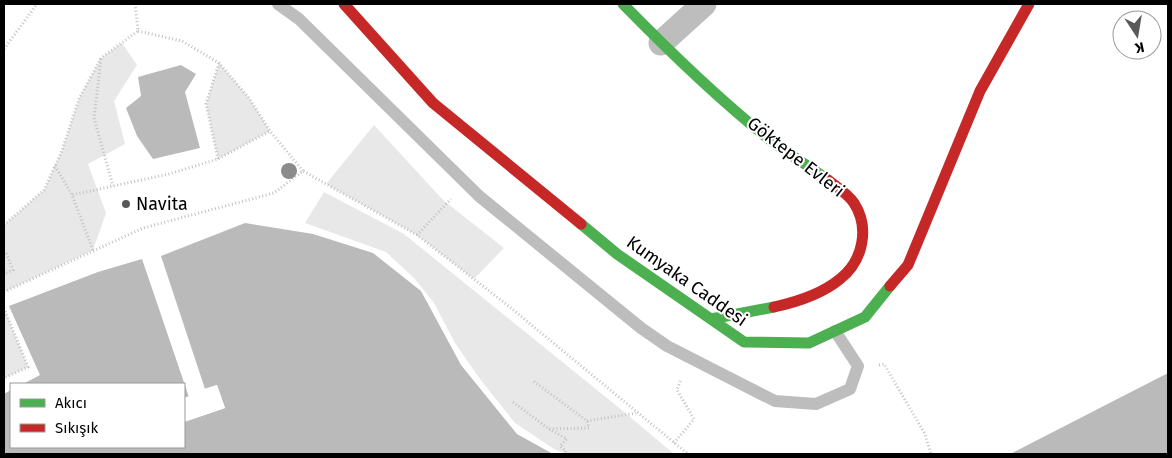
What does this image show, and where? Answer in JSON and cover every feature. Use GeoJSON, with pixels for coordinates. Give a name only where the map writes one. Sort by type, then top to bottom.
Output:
{"type":"FeatureCollection","features":[{"type":"Feature","properties":{"kind":"main road","name":"Kumyaka Caddesi"},"geometry":{"type":"LineString","coordinates":[[344,4],[433,102],[617,254],[744,342],[809,343],[865,317],[908,265],[980,91],[1029,4]]}},
{"type":"Feature","properties":{"kind":"main road","name":"Göktepe Evleri"},"geometry":{"type":"LineString","coordinates":[[623,4],[661,43],[769,138],[852,200],[864,232],[860,256],[843,278],[800,301],[711,319]]}},
{"type":"Feature","properties":{"kind":"street"},"geometry":{"type":"LineString","coordinates":[[661,43],[704,4]]}},
{"type":"Feature","properties":{"kind":"lane"},"geometry":{"type":"LineString","coordinates":[[278,4],[299,19],[466,183],[544,250],[641,328],[687,357],[775,401],[816,404],[850,389],[858,366],[835,331]]}},
{"type":"Feature","properties":{"kind":"path"},"geometry":{"type":"LineString","coordinates":[[4,49],[37,4]]}},
{"type":"Feature","properties":{"kind":"path"},"geometry":{"type":"LineString","coordinates":[[135,4],[138,32]]}},
{"type":"Feature","properties":{"kind":"path"},"geometry":{"type":"LineString","coordinates":[[4,225],[44,190],[55,166],[79,99],[101,58],[138,32],[182,42],[219,63],[249,98],[270,131],[303,171],[417,235],[506,304],[688,454]]}},
{"type":"Feature","properties":{"kind":"path"},"geometry":{"type":"LineString","coordinates":[[101,58],[94,118],[114,186]]}},
{"type":"Feature","properties":{"kind":"path"},"geometry":{"type":"LineString","coordinates":[[218,159],[206,104],[219,63]]}},
{"type":"Feature","properties":{"kind":"path"},"geometry":{"type":"LineString","coordinates":[[72,195],[218,159],[270,131]]}},
{"type":"Feature","properties":{"kind":"path"},"geometry":{"type":"LineString","coordinates":[[55,166],[72,195],[93,250]]}},
{"type":"Feature","properties":{"kind":"path"},"geometry":{"type":"LineString","coordinates":[[4,292],[144,228],[274,193],[303,171]]}},
{"type":"Feature","properties":{"kind":"path"},"geometry":{"type":"LineString","coordinates":[[417,235],[466,183]]}},
{"type":"Feature","properties":{"kind":"path"},"geometry":{"type":"LineString","coordinates":[[4,253],[6,252],[13,270],[4,274]]}},
{"type":"Feature","properties":{"kind":"path"},"geometry":{"type":"LineString","coordinates":[[4,308],[28,367],[4,378]]}},
{"type":"Feature","properties":{"kind":"path"},"geometry":{"type":"LineString","coordinates":[[674,443],[694,419],[677,390],[687,357]]}},
{"type":"Feature","properties":{"kind":"path"},"geometry":{"type":"LineString","coordinates":[[884,364],[925,434],[931,454]]}},
{"type":"Feature","properties":{"kind":"path"},"geometry":{"type":"LineString","coordinates":[[532,380],[587,421],[589,428],[549,428]]}},
{"type":"Feature","properties":{"kind":"path"},"geometry":{"type":"LineString","coordinates":[[513,402],[567,439],[560,446],[566,451],[564,454]]}},
{"type":"Feature","properties":{"kind":"path"},"geometry":{"type":"LineString","coordinates":[[587,421],[636,413]]}},
{"type":"Feature","properties":{"kind":"shaded area"},"geometry":{"type":"Polygon","coordinates":[[[122,43],[137,65],[114,101],[125,144],[88,164],[106,213],[93,250],[4,292],[4,225],[44,190],[61,153],[79,99],[101,58],[122,43]]]}},
{"type":"Feature","properties":{"kind":"shaded area"},"geometry":{"type":"Polygon","coordinates":[[[219,63],[249,98],[270,131],[218,159],[206,104],[219,63]]]}},
{"type":"Feature","properties":{"kind":"shaded area"},"geometry":{"type":"Polygon","coordinates":[[[181,65],[196,74],[185,92],[200,148],[153,159],[137,136],[126,108],[141,96],[138,77],[181,65]]]}},
{"type":"Feature","properties":{"kind":"shaded area"},"geometry":{"type":"Polygon","coordinates":[[[374,125],[443,200],[504,248],[474,279],[417,235],[326,184],[374,125]]]}},
{"type":"Feature","properties":{"kind":"shaded area"},"geometry":{"type":"Polygon","coordinates":[[[324,192],[404,234],[674,454],[566,454],[554,449],[515,423],[480,379],[455,343],[434,303],[414,278],[386,252],[305,223],[324,192]]]}},
{"type":"Feature","properties":{"kind":"shaded area"},"geometry":{"type":"Polygon","coordinates":[[[245,223],[313,234],[373,253],[421,291],[461,365],[517,434],[553,454],[4,454],[4,394],[10,391],[10,448],[185,448],[185,422],[225,408],[217,385],[205,389],[161,256],[245,223]]]}},
{"type":"Feature","properties":{"kind":"shaded area"},"geometry":{"type":"Polygon","coordinates":[[[142,259],[184,383],[25,383],[40,375],[9,306],[98,272],[142,259]]]}},
{"type":"Feature","properties":{"kind":"shaded area"},"geometry":{"type":"Polygon","coordinates":[[[4,308],[28,367],[4,378],[4,308]]]}},
{"type":"Feature","properties":{"kind":"shaded area"},"geometry":{"type":"Polygon","coordinates":[[[1168,373],[1168,454],[1011,454],[1014,452],[1168,373]]]}},
{"type":"Feature","properties":{"kind":"shaded area"},"geometry":{"type":"Polygon","coordinates":[[[185,385],[189,397],[185,398],[185,385]]]}},
{"type":"Feature","properties":{"kind":"pier"},"geometry":{"type":"Polygon","coordinates":[[[159,255],[204,389],[217,385],[225,408],[185,422],[185,419],[222,406],[216,388],[202,390],[159,255]]]}},
{"type":"Feature","properties":{"kind":"pier"},"geometry":{"type":"Polygon","coordinates":[[[142,257],[145,258],[191,396],[190,399],[185,401],[185,398],[189,396],[142,257]]]}},
{"type":"Feature","properties":{"kind":"traffic: fast"},"geometry":{"type":"LineString","coordinates":[[623,4],[712,91],[776,144],[828,180]]}},
{"type":"Feature","properties":{"kind":"traffic: fast"},"geometry":{"type":"LineString","coordinates":[[581,224],[617,254],[744,342],[809,343],[865,317],[890,286]]}},
{"type":"Feature","properties":{"kind":"traffic: fast"},"geometry":{"type":"LineString","coordinates":[[711,319],[774,307]]}},
{"type":"Feature","properties":{"kind":"traffic: jam"},"geometry":{"type":"LineString","coordinates":[[344,4],[433,103],[581,224]]}},
{"type":"Feature","properties":{"kind":"traffic: jam"},"geometry":{"type":"LineString","coordinates":[[890,286],[908,265],[980,91],[1029,4]]}},
{"type":"Feature","properties":{"kind":"traffic: jam"},"geometry":{"type":"LineString","coordinates":[[774,307],[809,297],[825,289],[848,272],[859,254],[863,233],[859,213],[849,197],[828,180]]}},
{"type":"Feature","properties":{"kind":"place","name":"Navita"},"geometry":{"type":"Point","coordinates":[126,204]}}]}
